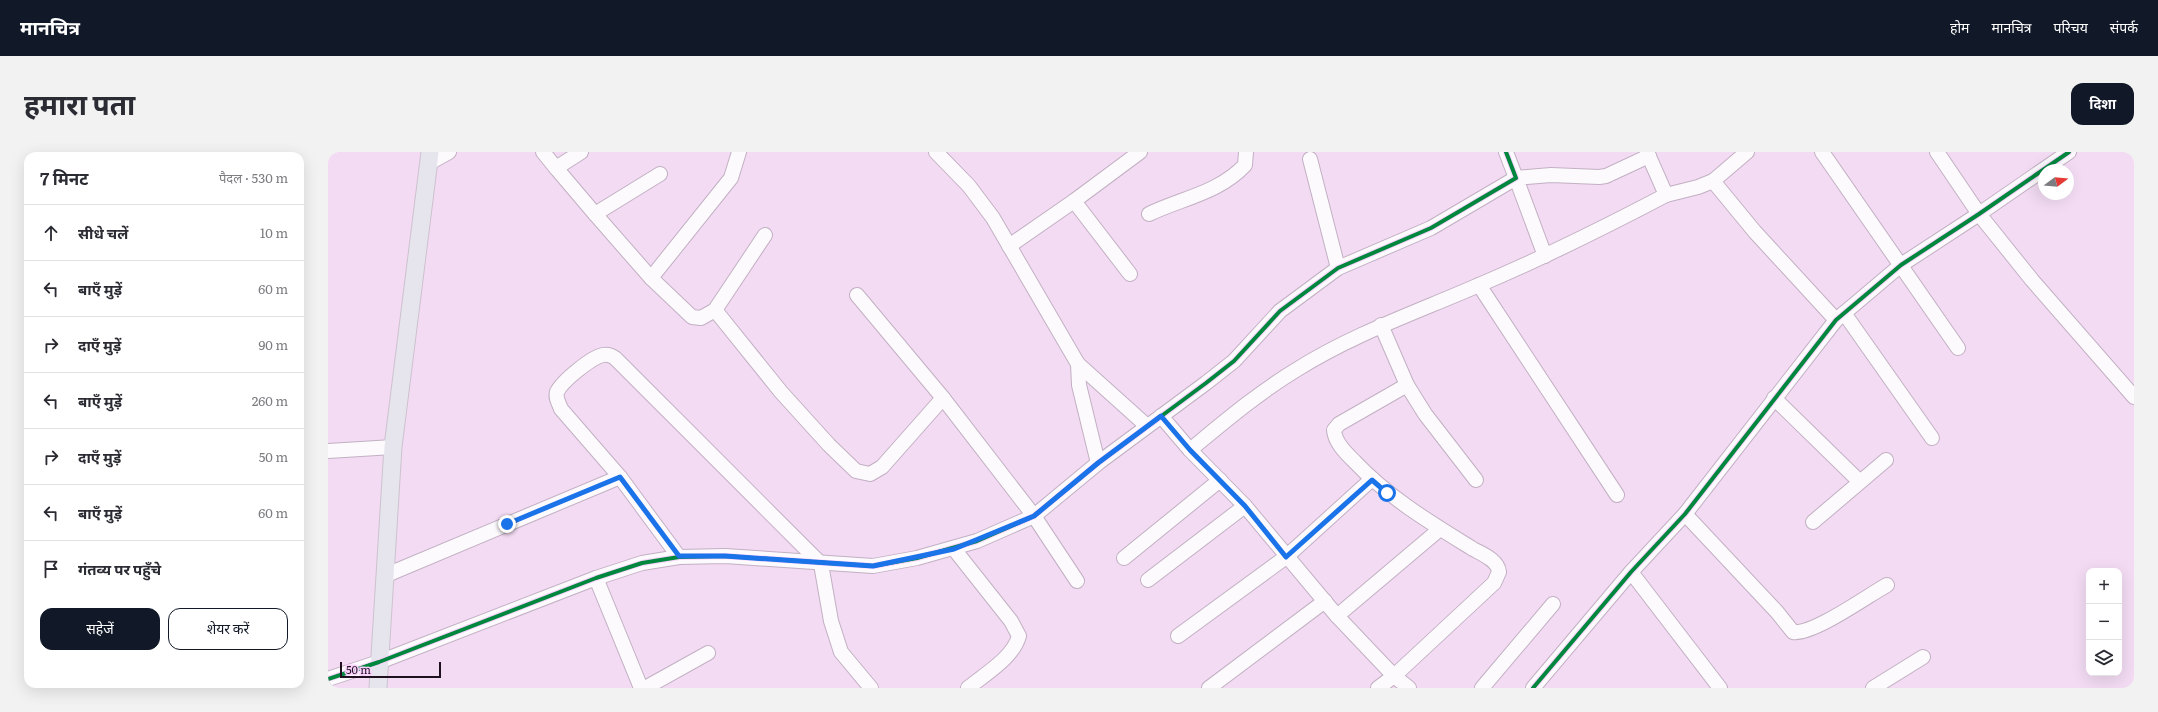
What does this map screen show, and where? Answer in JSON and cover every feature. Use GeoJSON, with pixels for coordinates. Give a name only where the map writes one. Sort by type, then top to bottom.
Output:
{"type":"FeatureCollection","features":[{"type":"Feature","properties":{"kind":"main road"},"geometry":{"type":"LineString","coordinates":[[378,688],[393,447],[430,158]]}},
{"type":"Feature","properties":{"kind":"street"},"geometry":{"type":"LineString","coordinates":[[430,158],[449,152]]}},
{"type":"Feature","properties":{"kind":"street"},"geometry":{"type":"LineString","coordinates":[[543,152],[651,278],[692,317],[700,318],[715,310],[765,235]]}},
{"type":"Feature","properties":{"kind":"street"},"geometry":{"type":"LineString","coordinates":[[556,168],[581,152]]}},
{"type":"Feature","properties":{"kind":"street"},"geometry":{"type":"LineString","coordinates":[[651,278],[731,178],[739,152]]}},
{"type":"Feature","properties":{"kind":"street"},"geometry":{"type":"LineString","coordinates":[[936,152],[969,186],[993,218],[1078,364],[1147,426]]}},
{"type":"Feature","properties":{"kind":"street"},"geometry":{"type":"LineString","coordinates":[[1009,246],[1074,201],[1140,152]]}},
{"type":"Feature","properties":{"kind":"street"},"geometry":{"type":"LineString","coordinates":[[1149,214],[1167,205],[1218,186],[1229,179],[1245,165],[1247,158],[1246,152]]}},
{"type":"Feature","properties":{"kind":"street"},"geometry":{"type":"LineString","coordinates":[[1506,152],[1545,256]]}},
{"type":"Feature","properties":{"kind":"street"},"geometry":{"type":"LineString","coordinates":[[1190,450],[1268,388],[1296,369],[1353,338],[1545,256],[1666,195],[1698,188],[1713,181],[1746,152]]}},
{"type":"Feature","properties":{"kind":"street"},"geometry":{"type":"LineString","coordinates":[[1822,152],[1958,348]]}},
{"type":"Feature","properties":{"kind":"street"},"geometry":{"type":"LineString","coordinates":[[1937,152],[1979,214],[2032,280],[2134,397]]}},
{"type":"Feature","properties":{"kind":"street"},"geometry":{"type":"LineString","coordinates":[[1533,688],[1631,572],[1685,514],[1774,398],[1840,317],[1901,265],[1979,214],[2051,157],[2069,152]]}},
{"type":"Feature","properties":{"kind":"street"},"geometry":{"type":"LineString","coordinates":[[328,679],[379,662],[596,578],[642,563],[679,556],[725,556],[821,564],[873,566],[954,549],[1034,516],[1098,463],[1206,384],[1234,361],[1280,311],[1338,268],[1431,228],[1516,178],[1551,175],[1606,176],[1648,154],[1666,195]]}},
{"type":"Feature","properties":{"kind":"street"},"geometry":{"type":"LineString","coordinates":[[1310,159],[1338,268]]}},
{"type":"Feature","properties":{"kind":"street"},"geometry":{"type":"LineString","coordinates":[[595,214],[660,174]]}},
{"type":"Feature","properties":{"kind":"street"},"geometry":{"type":"LineString","coordinates":[[1713,181],[1755,232],[1840,317],[1932,438]]}},
{"type":"Feature","properties":{"kind":"street"},"geometry":{"type":"LineString","coordinates":[[1074,201],[1130,274]]}},
{"type":"Feature","properties":{"kind":"street"},"geometry":{"type":"LineString","coordinates":[[1479,285],[1617,495]]}},
{"type":"Feature","properties":{"kind":"street"},"geometry":{"type":"LineString","coordinates":[[857,295],[943,398],[1034,516],[1077,581]]}},
{"type":"Feature","properties":{"kind":"street"},"geometry":{"type":"LineString","coordinates":[[715,310],[781,392],[829,445],[856,471],[870,474],[882,467],[943,398]]}},
{"type":"Feature","properties":{"kind":"street"},"geometry":{"type":"LineString","coordinates":[[1381,325],[1407,386],[1425,414],[1476,480]]}},
{"type":"Feature","properties":{"kind":"street"},"geometry":{"type":"LineString","coordinates":[[679,556],[620,477],[567,416],[556,399],[557,392],[567,379],[595,358],[602,355],[609,354],[615,358],[821,564],[831,621],[841,652],[871,688]]}},
{"type":"Feature","properties":{"kind":"street"},"geometry":{"type":"LineString","coordinates":[[1078,364],[1079,385],[1098,463]]}},
{"type":"Feature","properties":{"kind":"street"},"geometry":{"type":"LineString","coordinates":[[1378,688],[1394,676],[1494,583],[1498,576],[1499,570],[1493,561],[1440,529],[1387,493],[1346,454],[1334,437],[1334,430],[1339,424],[1407,386]]}},
{"type":"Feature","properties":{"kind":"street"},"geometry":{"type":"LineString","coordinates":[[1774,398],[1859,481]]}},
{"type":"Feature","properties":{"kind":"street"},"geometry":{"type":"LineString","coordinates":[[1161,416],[1190,450],[1245,506],[1286,557],[1337,616],[1394,676],[1409,688]]}},
{"type":"Feature","properties":{"kind":"street"},"geometry":{"type":"LineString","coordinates":[[328,451],[393,447]]}},
{"type":"Feature","properties":{"kind":"street"},"geometry":{"type":"LineString","coordinates":[[1813,522],[1859,481],[1886,460]]}},
{"type":"Feature","properties":{"kind":"street"},"geometry":{"type":"LineString","coordinates":[[384,576],[620,477]]}},
{"type":"Feature","properties":{"kind":"street"},"geometry":{"type":"LineString","coordinates":[[1124,558],[1220,480]]}},
{"type":"Feature","properties":{"kind":"street"},"geometry":{"type":"LineString","coordinates":[[1178,636],[1286,557],[1372,480]]}},
{"type":"Feature","properties":{"kind":"street"},"geometry":{"type":"LineString","coordinates":[[1148,580],[1245,506]]}},
{"type":"Feature","properties":{"kind":"street"},"geometry":{"type":"LineString","coordinates":[[1685,514],[1777,612],[1793,632],[1800,633],[1820,625],[1887,585]]}},
{"type":"Feature","properties":{"kind":"street"},"geometry":{"type":"LineString","coordinates":[[1337,616],[1440,529]]}},
{"type":"Feature","properties":{"kind":"street"},"geometry":{"type":"LineString","coordinates":[[954,549],[1011,621],[1019,636],[1017,644],[1009,654],[968,688]]}},
{"type":"Feature","properties":{"kind":"street"},"geometry":{"type":"LineString","coordinates":[[1631,572],[1720,688]]}},
{"type":"Feature","properties":{"kind":"street"},"geometry":{"type":"LineString","coordinates":[[596,578],[641,688]]}},
{"type":"Feature","properties":{"kind":"street"},"geometry":{"type":"LineString","coordinates":[[1209,688],[1325,601]]}},
{"type":"Feature","properties":{"kind":"street"},"geometry":{"type":"LineString","coordinates":[[1482,688],[1553,604]]}},
{"type":"Feature","properties":{"kind":"street"},"geometry":{"type":"LineString","coordinates":[[645,688],[708,653]]}},
{"type":"Feature","properties":{"kind":"street"},"geometry":{"type":"LineString","coordinates":[[1873,688],[1923,657]]}},
{"type":"Feature","properties":{"kind":"cycle path"},"geometry":{"type":"LineString","coordinates":[[328,679],[379,662],[596,578],[642,563],[679,557],[725,556],[873,566],[917,558],[977,541],[1034,516],[1098,463],[1234,361],[1280,311],[1338,268],[1431,228],[1516,178],[1506,152]]}},
{"type":"Feature","properties":{"kind":"cycle path"},"geometry":{"type":"LineString","coordinates":[[1533,688],[1631,572],[1685,514],[1836,320],[1901,265],[1979,214],[2069,152]]}},
{"type":"Feature","properties":{"kind":"route"},"geometry":{"type":"LineString","coordinates":[[507,524],[620,477],[679,556],[725,556],[821,564],[873,566],[917,558],[954,549],[977,541],[1034,516],[1098,463],[1161,416],[1190,450],[1245,506],[1286,557],[1372,480],[1387,493]]}}]}
